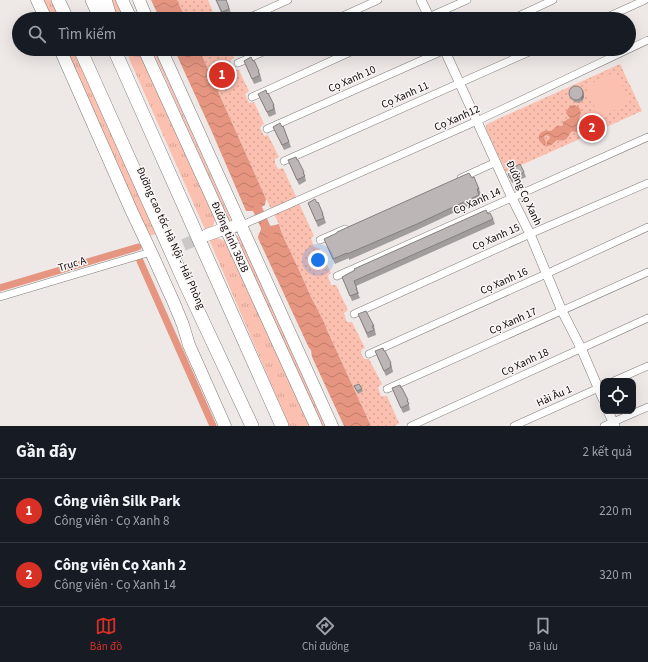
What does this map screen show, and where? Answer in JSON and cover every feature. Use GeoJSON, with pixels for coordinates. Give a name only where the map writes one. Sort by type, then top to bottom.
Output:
{"type":"FeatureCollection","features":[{"type":"Feature","properties":{"kind":"highway"},"geometry":{"type":"LineString","coordinates":[[58,0],[64,12]]}},
{"type":"Feature","properties":{"kind":"highway"},"geometry":{"type":"LineString","coordinates":[[64,0],[70,12]]}},
{"type":"Feature","properties":{"kind":"highway"},"geometry":{"type":"LineString","coordinates":[[92,0],[98,12]]}},
{"type":"Feature","properties":{"kind":"highway"},"geometry":{"type":"LineString","coordinates":[[105,0],[109,12]]}},
{"type":"Feature","properties":{"kind":"highway"},"geometry":{"type":"LineString","coordinates":[[83,56],[185,283],[252,426]]}},
{"type":"Feature","properties":{"kind":"highway","name":"Đường cao tốc Hà Nội - Hải Phòng"},"geometry":{"type":"LineString","coordinates":[[89,56],[256,426]]}},
{"type":"Feature","properties":{"kind":"highway"},"geometry":{"type":"LineString","coordinates":[[117,56],[284,426]]}},
{"type":"Feature","properties":{"kind":"highway"},"geometry":{"type":"LineString","coordinates":[[125,56],[227,286],[284,426]]}},
{"type":"Feature","properties":{"kind":"main road"},"geometry":{"type":"LineString","coordinates":[[37,0],[43,12]]}},
{"type":"Feature","properties":{"kind":"main road"},"geometry":{"type":"LineString","coordinates":[[122,0],[128,12]]}},
{"type":"Feature","properties":{"kind":"main road"},"geometry":{"type":"LineString","coordinates":[[139,0],[145,12]]}},
{"type":"Feature","properties":{"kind":"main road"},"geometry":{"type":"LineString","coordinates":[[63,56],[183,325],[189,345],[225,426]]}},
{"type":"Feature","properties":{"kind":"main road","name":"Đường tỉnh 382B"},"geometry":{"type":"LineString","coordinates":[[147,56],[316,426]]}},
{"type":"Feature","properties":{"kind":"main road","name":"Đường tỉnh 382B"},"geometry":{"type":"LineString","coordinates":[[164,56],[215,166],[246,224],[332,426]]}},
{"type":"Feature","properties":{"kind":"main road"},"geometry":{"type":"LineString","coordinates":[[207,235],[226,228],[246,224]]}},
{"type":"Feature","properties":{"kind":"main road"},"geometry":{"type":"LineString","coordinates":[[152,255],[167,252]]}},
{"type":"Feature","properties":{"kind":"street"},"geometry":{"type":"LineString","coordinates":[[261,12],[288,0]]}},
{"type":"Feature","properties":{"kind":"street"},"geometry":{"type":"LineString","coordinates":[[351,12],[378,0]]}},
{"type":"Feature","properties":{"kind":"street"},"geometry":{"type":"LineString","coordinates":[[421,0],[426,12]]}},
{"type":"Feature","properties":{"kind":"street"},"geometry":{"type":"LineString","coordinates":[[441,12],[467,0]]}},
{"type":"Feature","properties":{"kind":"street"},"geometry":{"type":"LineString","coordinates":[[527,12],[553,0]]}},
{"type":"Feature","properties":{"kind":"street"},"geometry":{"type":"LineString","coordinates":[[618,12],[645,0]]}},
{"type":"Feature","properties":{"kind":"street","name":"Cọ Xanh12"},"geometry":{"type":"LineString","coordinates":[[636,46],[648,40]]}},
{"type":"Feature","properties":{"kind":"street"},"geometry":{"type":"LineString","coordinates":[[238,63],[254,56]]}},
{"type":"Feature","properties":{"kind":"street"},"geometry":{"type":"LineString","coordinates":[[252,96],[341,56]]}},
{"type":"Feature","properties":{"kind":"street","name":"Cọ Xanh 10"},"geometry":{"type":"LineString","coordinates":[[267,129],[429,56]]}},
{"type":"Feature","properties":{"kind":"street","name":"Đường Cọ Xanh"},"geometry":{"type":"LineString","coordinates":[[448,56],[512,198],[530,234],[562,311],[600,385]]}},
{"type":"Feature","properties":{"kind":"street","name":"Cọ Xanh 11"},"geometry":{"type":"LineString","coordinates":[[284,161],[520,56]]}},
{"type":"Feature","properties":{"kind":"street","name":"Cọ Xanh12"},"geometry":{"type":"LineString","coordinates":[[246,224],[477,121],[614,56]]}},
{"type":"Feature","properties":{"kind":"street","name":"Cọ Xanh 14"},"geometry":{"type":"LineString","coordinates":[[337,276],[648,137]]}},
{"type":"Feature","properties":{"kind":"street"},"geometry":{"type":"LineString","coordinates":[[454,181],[496,162]]}},
{"type":"Feature","properties":{"kind":"street","name":"Cọ Xanh 15"},"geometry":{"type":"LineString","coordinates":[[354,314],[530,234],[648,183]]}},
{"type":"Feature","properties":{"kind":"street"},"geometry":{"type":"LineString","coordinates":[[320,240],[355,224]]}},
{"type":"Feature","properties":{"kind":"street","name":"Cọ Xanh 16"},"geometry":{"type":"LineString","coordinates":[[369,354],[648,227]]}},
{"type":"Feature","properties":{"kind":"street","name":"Trục A"},"geometry":{"type":"LineString","coordinates":[[0,297],[152,255]]}},
{"type":"Feature","properties":{"kind":"street","name":"Cọ Xanh 17"},"geometry":{"type":"LineString","coordinates":[[387,389],[648,272]]}},
{"type":"Feature","properties":{"kind":"street","name":"Cọ Xanh 18"},"geometry":{"type":"LineString","coordinates":[[411,426],[648,318]]}},
{"type":"Feature","properties":{"kind":"street"},"geometry":{"type":"LineString","coordinates":[[621,378],[648,366]]}},
{"type":"Feature","properties":{"kind":"street","name":"Hải Âu 1"},"geometry":{"type":"LineString","coordinates":[[514,426],[600,387]]}},
{"type":"Feature","properties":{"kind":"street"},"geometry":{"type":"LineString","coordinates":[[609,414],[611,425],[648,407]]}},
{"type":"Feature","properties":{"kind":"green space"},"geometry":{"type":"Polygon","coordinates":[[[41,0],[53,0],[59,12],[47,12],[41,0]]]}},
{"type":"Feature","properties":{"kind":"green space"},"geometry":{"type":"Polygon","coordinates":[[[110,0],[119,0],[125,12],[114,12],[110,0]]]}},
{"type":"Feature","properties":{"kind":"green space"},"geometry":{"type":"Polygon","coordinates":[[[177,0],[208,0],[213,12],[183,12],[177,0]]]}},
{"type":"Feature","properties":{"kind":"green space"},"geometry":{"type":"Polygon","coordinates":[[[67,56],[81,56],[160,233],[149,236],[67,56]]]}},
{"type":"Feature","properties":{"kind":"green space"},"geometry":{"type":"Polygon","coordinates":[[[128,56],[144,56],[215,219],[213,226],[207,234],[128,56]]]}},
{"type":"Feature","properties":{"kind":"green space"},"geometry":{"type":"Polygon","coordinates":[[[155,56],[157,56],[231,220],[229,221],[155,56]]]}},
{"type":"Feature","properties":{"kind":"green space"},"geometry":{"type":"Polygon","coordinates":[[[202,56],[233,56],[234,58],[230,61],[235,70],[239,70],[249,91],[245,94],[249,103],[254,102],[264,124],[260,128],[264,136],[268,135],[279,157],[275,159],[275,163],[278,169],[283,168],[314,236],[311,238],[314,247],[319,248],[331,273],[328,277],[331,285],[336,285],[348,310],[344,313],[347,322],[352,322],[365,348],[362,349],[361,353],[364,359],[369,359],[382,384],[378,387],[381,396],[387,396],[399,423],[395,426],[371,426],[282,234],[280,226],[266,199],[202,56]]]}},
{"type":"Feature","properties":{"kind":"green space"},"geometry":{"type":"Polygon","coordinates":[[[620,64],[642,111],[506,172],[486,129],[487,124],[620,64]]]}},
{"type":"Feature","properties":{"kind":"green space"},"geometry":{"type":"Polygon","coordinates":[[[616,72],[630,103],[599,117],[585,86],[616,72]]]}},
{"type":"Feature","properties":{"kind":"green space"},"geometry":{"type":"Polygon","coordinates":[[[237,236],[240,238],[325,426],[321,426],[237,239],[237,236]]]}},
{"type":"Feature","properties":{"kind":"green space"},"geometry":{"type":"Polygon","coordinates":[[[208,237],[214,237],[228,244],[310,426],[289,426],[208,237]]]}},
{"type":"Feature","properties":{"kind":"water"},"geometry":{"type":"Polygon","coordinates":[[[151,0],[177,0],[183,12],[157,12],[151,0]]]}},
{"type":"Feature","properties":{"kind":"water"},"geometry":{"type":"Polygon","coordinates":[[[177,56],[202,56],[266,199],[265,205],[258,209],[266,227],[279,224],[282,234],[371,426],[344,426],[312,357],[311,350],[258,238],[261,228],[253,211],[246,211],[177,56]]]}},
{"type":"Feature","properties":{"kind":"water"},"geometry":{"type":"Polygon","coordinates":[[[574,105],[579,107],[581,111],[579,119],[587,124],[586,131],[583,133],[571,132],[563,141],[557,140],[548,146],[546,146],[547,141],[550,138],[546,135],[544,137],[546,141],[545,146],[542,144],[539,140],[539,135],[543,131],[551,131],[557,126],[562,126],[563,122],[570,118],[566,113],[568,109],[574,105]]]}},
{"type":"Feature","properties":{"kind":"building"},"geometry":{"type":"Polygon","coordinates":[[[216,0],[226,0],[229,9],[222,12],[216,0]]]}},
{"type":"Feature","properties":{"kind":"building"},"geometry":{"type":"Polygon","coordinates":[[[251,57],[253,61],[254,60],[260,75],[252,79],[244,61],[251,57]]]}},
{"type":"Feature","properties":{"kind":"building"},"geometry":{"type":"Polygon","coordinates":[[[573,86],[579,86],[583,90],[583,96],[579,100],[573,100],[569,96],[569,90],[573,86]]]}},
{"type":"Feature","properties":{"kind":"building"},"geometry":{"type":"Polygon","coordinates":[[[266,90],[274,105],[274,109],[267,112],[258,94],[266,90]]]}},
{"type":"Feature","properties":{"kind":"building"},"geometry":{"type":"Polygon","coordinates":[[[280,123],[282,127],[283,126],[289,142],[282,145],[273,127],[280,123]]]}},
{"type":"Feature","properties":{"kind":"building"},"geometry":{"type":"Polygon","coordinates":[[[296,157],[305,176],[297,180],[288,160],[296,157]]]}},
{"type":"Feature","properties":{"kind":"building"},"geometry":{"type":"Polygon","coordinates":[[[520,164],[524,172],[510,178],[508,174],[514,171],[513,168],[520,164]]]}},
{"type":"Feature","properties":{"kind":"building"},"geometry":{"type":"Polygon","coordinates":[[[469,173],[472,178],[474,177],[479,189],[477,189],[479,195],[417,224],[333,259],[324,239],[469,173]]]}},
{"type":"Feature","properties":{"kind":"building"},"geometry":{"type":"Polygon","coordinates":[[[315,199],[317,203],[318,202],[324,218],[316,221],[308,203],[315,199]]]}},
{"type":"Feature","properties":{"kind":"building"},"geometry":{"type":"Polygon","coordinates":[[[486,210],[488,214],[490,213],[493,219],[354,281],[358,293],[350,296],[342,277],[355,270],[354,269],[486,210]]]}},
{"type":"Feature","properties":{"kind":"building"},"geometry":{"type":"Polygon","coordinates":[[[366,311],[374,326],[372,326],[374,330],[367,333],[358,314],[366,311]]]}},
{"type":"Feature","properties":{"kind":"building"},"geometry":{"type":"Polygon","coordinates":[[[383,348],[391,363],[391,367],[384,371],[375,351],[383,348]]]}},
{"type":"Feature","properties":{"kind":"building"},"geometry":{"type":"Polygon","coordinates":[[[359,384],[362,389],[357,391],[354,386],[359,384]]]}},
{"type":"Feature","properties":{"kind":"building"},"geometry":{"type":"Polygon","coordinates":[[[400,385],[409,404],[401,408],[392,388],[400,385]]]}},
{"type":"Feature","properties":{"kind":"waterway"},"geometry":{"type":"LineString","coordinates":[[255,200],[270,234]]}},
{"type":"Feature","properties":{"kind":"waterway"},"geometry":{"type":"LineString","coordinates":[[0,288],[138,247]]}},
{"type":"Feature","properties":{"kind":"waterway"},"geometry":{"type":"LineString","coordinates":[[140,261],[213,426]]}},
{"type":"Feature","properties":{"kind":"tunnel"},"geometry":{"type":"LineString","coordinates":[[167,252],[207,235]]}},
{"type":"Feature","properties":{"kind":"place","name":"Công viên Silk Park"},"geometry":{"type":"Point","coordinates":[222,75]}},
{"type":"Feature","properties":{"kind":"place","name":"Công viên Cọ Xanh 2"},"geometry":{"type":"Point","coordinates":[592,128]}}]}
